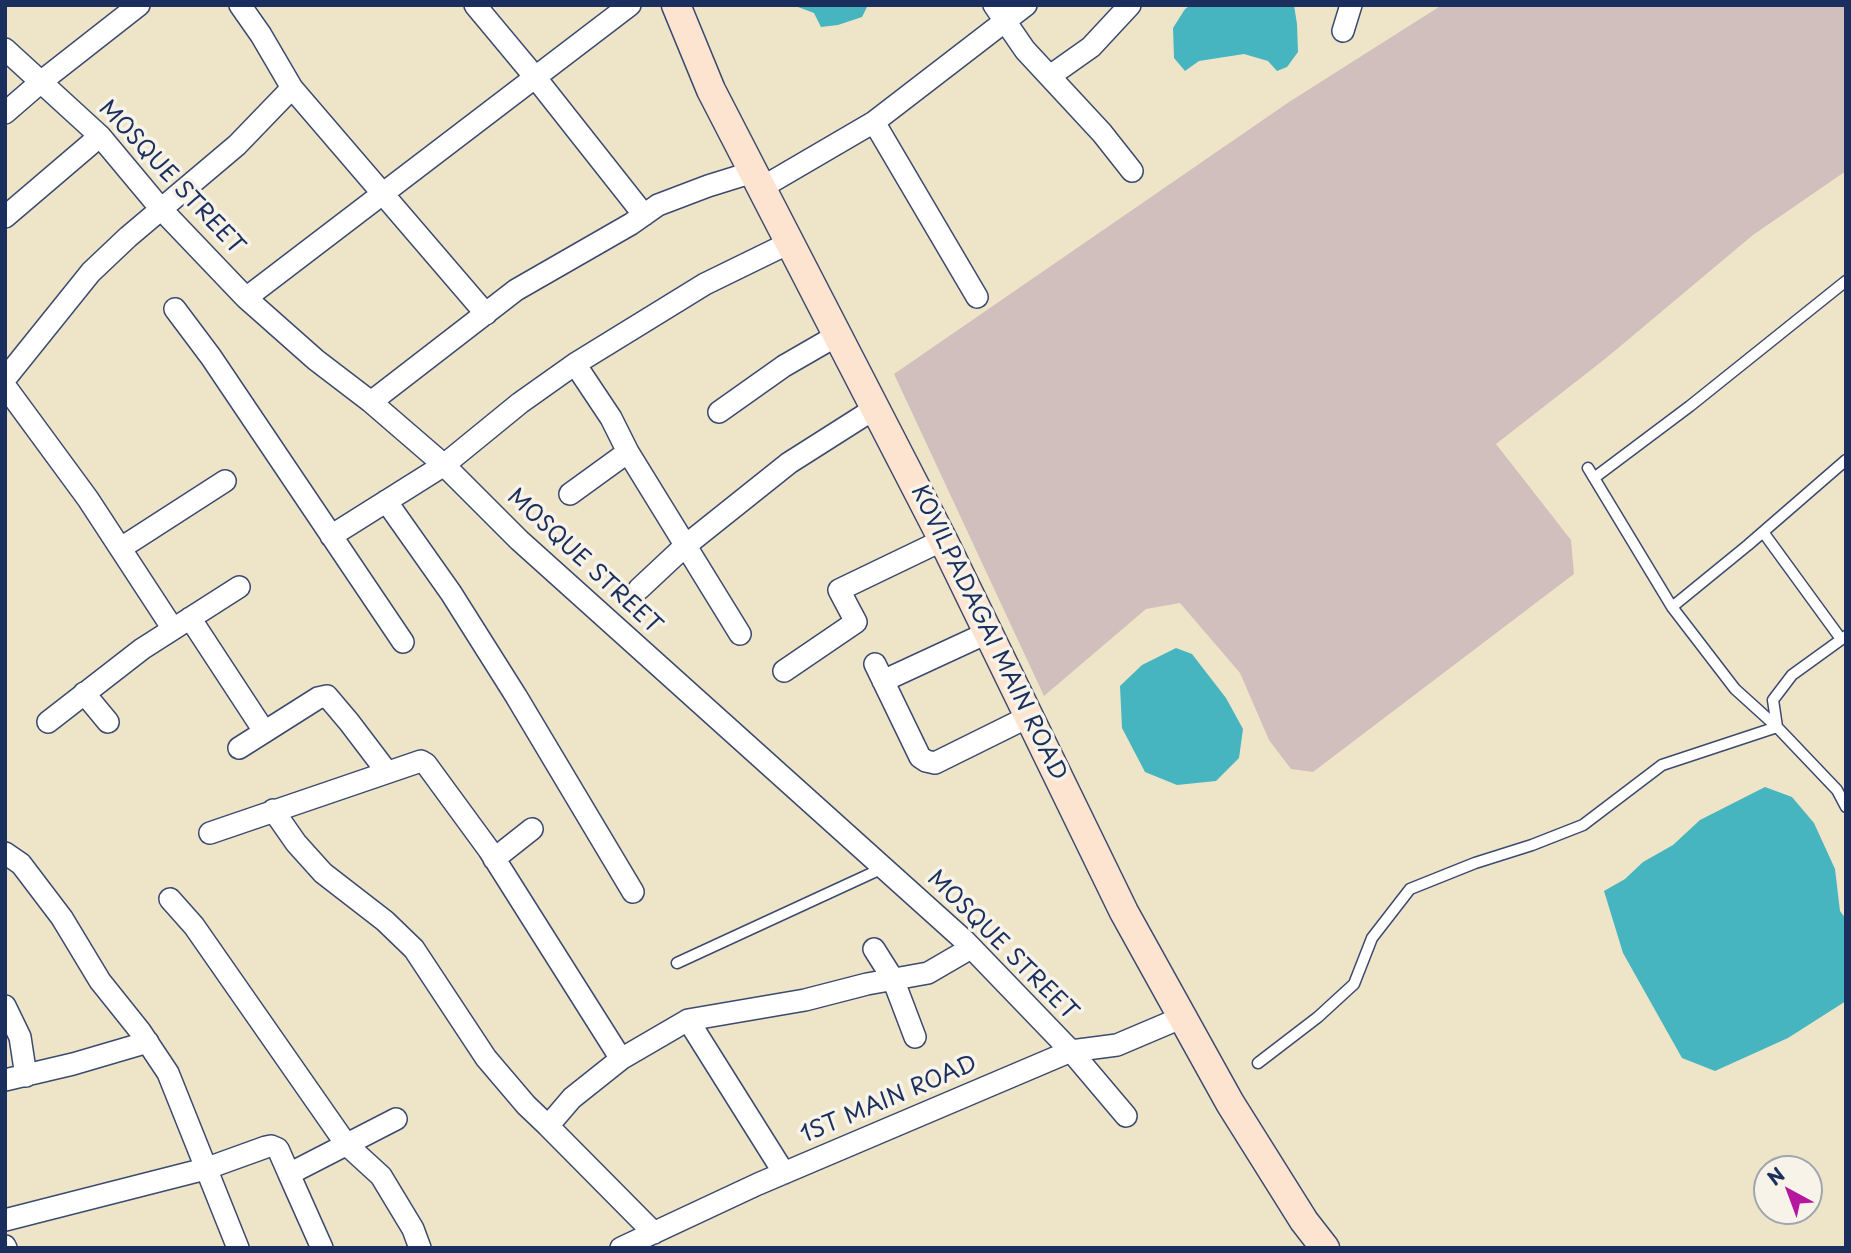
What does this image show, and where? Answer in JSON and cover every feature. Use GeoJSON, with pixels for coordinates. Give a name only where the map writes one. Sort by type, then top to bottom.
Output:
{"type":"FeatureCollection","features":[{"type":"Feature","properties":{"kind":"main road","name":"KOVILPADAGAI MAIN ROAD"},"geometry":{"type":"LineString","coordinates":[[676,5],[711,90],[943,540],[1124,912],[1230,1103],[1304,1221],[1325,1248]]}},
{"type":"Feature","properties":{"kind":"street"},"geometry":{"type":"LineString","coordinates":[[5,113],[139,5]]}},
{"type":"Feature","properties":{"kind":"street"},"geometry":{"type":"LineString","coordinates":[[240,5],[292,89],[486,314]]}},
{"type":"Feature","properties":{"kind":"street"},"geometry":{"type":"LineString","coordinates":[[475,5],[536,77],[644,215]]}},
{"type":"Feature","properties":{"kind":"street"},"geometry":{"type":"LineString","coordinates":[[246,298],[629,5]]}},
{"type":"Feature","properties":{"kind":"street"},"geometry":{"type":"LineString","coordinates":[[371,402],[516,290],[658,205],[708,186],[757,180],[874,122],[999,14],[1026,5]]}},
{"type":"Feature","properties":{"kind":"street"},"geometry":{"type":"LineString","coordinates":[[1050,76],[1090,47],[1130,5]]}},
{"type":"Feature","properties":{"kind":"street"},"geometry":{"type":"LineString","coordinates":[[1343,31],[1351,5]]}},
{"type":"Feature","properties":{"kind":"street"},"geometry":{"type":"LineString","coordinates":[[999,14],[1026,50],[1102,133],[1132,171]]}},
{"type":"Feature","properties":{"kind":"street","name":"MOSQUE STREET"},"geometry":{"type":"LineString","coordinates":[[5,49],[100,136],[161,209],[246,298],[316,360],[371,402],[444,465],[519,540],[971,948],[1071,1051],[1126,1116]]}},
{"type":"Feature","properties":{"kind":"street"},"geometry":{"type":"LineString","coordinates":[[5,379],[91,272],[237,145],[292,89]]}},
{"type":"Feature","properties":{"kind":"street"},"geometry":{"type":"LineString","coordinates":[[874,122],[977,297]]}},
{"type":"Feature","properties":{"kind":"street"},"geometry":{"type":"LineString","coordinates":[[5,217],[100,136]]}},
{"type":"Feature","properties":{"kind":"street"},"geometry":{"type":"LineString","coordinates":[[331,536],[444,465],[520,403],[575,364],[705,284],[789,243]]}},
{"type":"Feature","properties":{"kind":"street"},"geometry":{"type":"LineString","coordinates":[[176,309],[403,642]]}},
{"type":"Feature","properties":{"kind":"street"},"geometry":{"type":"LineString","coordinates":[[719,412],[785,366],[836,336]]}},
{"type":"Feature","properties":{"kind":"street"},"geometry":{"type":"LineString","coordinates":[[575,364],[611,418],[628,452],[740,634]]}},
{"type":"Feature","properties":{"kind":"street"},"geometry":{"type":"LineString","coordinates":[[5,386],[121,548],[264,732]]}},
{"type":"Feature","properties":{"kind":"street"},"geometry":{"type":"LineString","coordinates":[[639,589],[685,546],[789,463],[874,408]]}},
{"type":"Feature","properties":{"kind":"street"},"geometry":{"type":"LineString","coordinates":[[570,494],[628,452]]}},
{"type":"Feature","properties":{"kind":"street"},"geometry":{"type":"LineString","coordinates":[[121,548],[225,481]]}},
{"type":"Feature","properties":{"kind":"street"},"geometry":{"type":"LineString","coordinates":[[386,501],[451,593],[509,684],[634,892]]}},
{"type":"Feature","properties":{"kind":"street"},"geometry":{"type":"LineString","coordinates":[[784,671],[856,622],[839,590],[943,540]]}},
{"type":"Feature","properties":{"kind":"street"},"geometry":{"type":"LineString","coordinates":[[48,722],[142,649],[239,587]]}},
{"type":"Feature","properties":{"kind":"street"},"geometry":{"type":"LineString","coordinates":[[989,632],[879,673],[920,757],[935,763],[1030,716]]}},
{"type":"Feature","properties":{"kind":"street"},"geometry":{"type":"LineString","coordinates":[[83,693],[108,722]]}},
{"type":"Feature","properties":{"kind":"street"},"geometry":{"type":"LineString","coordinates":[[239,748],[318,698],[327,696],[387,772]]}},
{"type":"Feature","properties":{"kind":"street"},"geometry":{"type":"LineString","coordinates":[[209,833],[421,761],[426,764],[494,859],[621,1059]]}},
{"type":"Feature","properties":{"kind":"street"},"geometry":{"type":"LineString","coordinates":[[274,810],[296,843],[323,873],[385,921],[414,949],[486,1058],[526,1105],[654,1233]]}},
{"type":"Feature","properties":{"kind":"street"},"geometry":{"type":"LineString","coordinates":[[494,859],[532,829]]}},
{"type":"Feature","properties":{"kind":"street"},"geometry":{"type":"LineString","coordinates":[[5,853],[21,864],[62,918],[100,981],[148,1042],[168,1073],[238,1248]]}},
{"type":"Feature","properties":{"kind":"street"},"geometry":{"type":"LineString","coordinates":[[170,899],[194,926],[346,1144],[381,1176],[420,1248]]}},
{"type":"Feature","properties":{"kind":"street"},"geometry":{"type":"LineString","coordinates":[[548,1126],[572,1098],[621,1059],[688,1020],[805,1000],[893,979],[928,974],[971,948]]}},
{"type":"Feature","properties":{"kind":"street"},"geometry":{"type":"LineString","coordinates":[[874,949],[893,979],[915,1037]]}},
{"type":"Feature","properties":{"kind":"street"},"geometry":{"type":"LineString","coordinates":[[5,1006],[20,1037],[26,1076]]}},
{"type":"Feature","properties":{"kind":"street","name":"1ST MAIN ROAD"},"geometry":{"type":"LineString","coordinates":[[621,1248],[784,1173],[1071,1051],[1117,1045],[1183,1017]]}},
{"type":"Feature","properties":{"kind":"street"},"geometry":{"type":"LineString","coordinates":[[688,1020],[784,1173]]}},
{"type":"Feature","properties":{"kind":"street"},"geometry":{"type":"LineString","coordinates":[[5,1080],[148,1042]]}},
{"type":"Feature","properties":{"kind":"street"},"geometry":{"type":"LineString","coordinates":[[289,1174],[396,1119]]}},
{"type":"Feature","properties":{"kind":"street"},"geometry":{"type":"LineString","coordinates":[[5,1220],[205,1169],[271,1146],[278,1149],[322,1248]]}},
{"type":"Feature","properties":{"kind":"lane"},"geometry":{"type":"LineString","coordinates":[[1594,478],[1690,406],[1846,282]]}},
{"type":"Feature","properties":{"kind":"lane"},"geometry":{"type":"LineString","coordinates":[[1672,607],[1846,460]]}},
{"type":"Feature","properties":{"kind":"lane"},"geometry":{"type":"LineString","coordinates":[[1588,468],[1672,607],[1735,689],[1777,727],[1837,790],[1846,807]]}},
{"type":"Feature","properties":{"kind":"lane"},"geometry":{"type":"LineString","coordinates":[[1763,532],[1844,638],[1792,675],[1773,700],[1777,727]]}},
{"type":"Feature","properties":{"kind":"lane"},"geometry":{"type":"LineString","coordinates":[[1258,1062],[1318,1017],[1354,984],[1372,939],[1410,889],[1583,824],[1662,765],[1777,727]]}},
{"type":"Feature","properties":{"kind":"lane"},"geometry":{"type":"LineString","coordinates":[[677,963],[883,868]]}},
{"type":"Feature","properties":{"kind":"shaded area"},"geometry":{"type":"Polygon","coordinates":[[[1442,5],[1846,5],[1846,171],[1753,235],[1605,359],[1496,444],[1571,540],[1574,574],[1313,772],[1291,769],[1269,740],[1240,673],[1180,603],[1146,609],[1044,696],[894,374],[1289,102],[1442,5]]]}},
{"type":"Feature","properties":{"kind":"water"},"geometry":{"type":"Polygon","coordinates":[[[868,5],[862,17],[821,27],[814,13],[798,7],[868,5]]]}},
{"type":"Feature","properties":{"kind":"water"},"geometry":{"type":"Polygon","coordinates":[[[1191,5],[1294,5],[1298,52],[1287,67],[1277,71],[1268,61],[1244,54],[1199,61],[1185,71],[1174,58],[1173,28],[1185,9],[1191,5]]]}},
{"type":"Feature","properties":{"kind":"water"},"geometry":{"type":"Polygon","coordinates":[[[1176,648],[1192,654],[1226,698],[1243,729],[1239,758],[1216,781],[1177,785],[1145,772],[1122,728],[1120,686],[1142,665],[1176,648]]]}},
{"type":"Feature","properties":{"kind":"water"},"geometry":{"type":"Polygon","coordinates":[[[1765,787],[1792,797],[1814,823],[1835,869],[1840,911],[1846,919],[1846,1001],[1788,1038],[1715,1071],[1682,1058],[1623,953],[1604,891],[1625,879],[1643,862],[1673,845],[1700,820],[1765,787]]]}}]}
